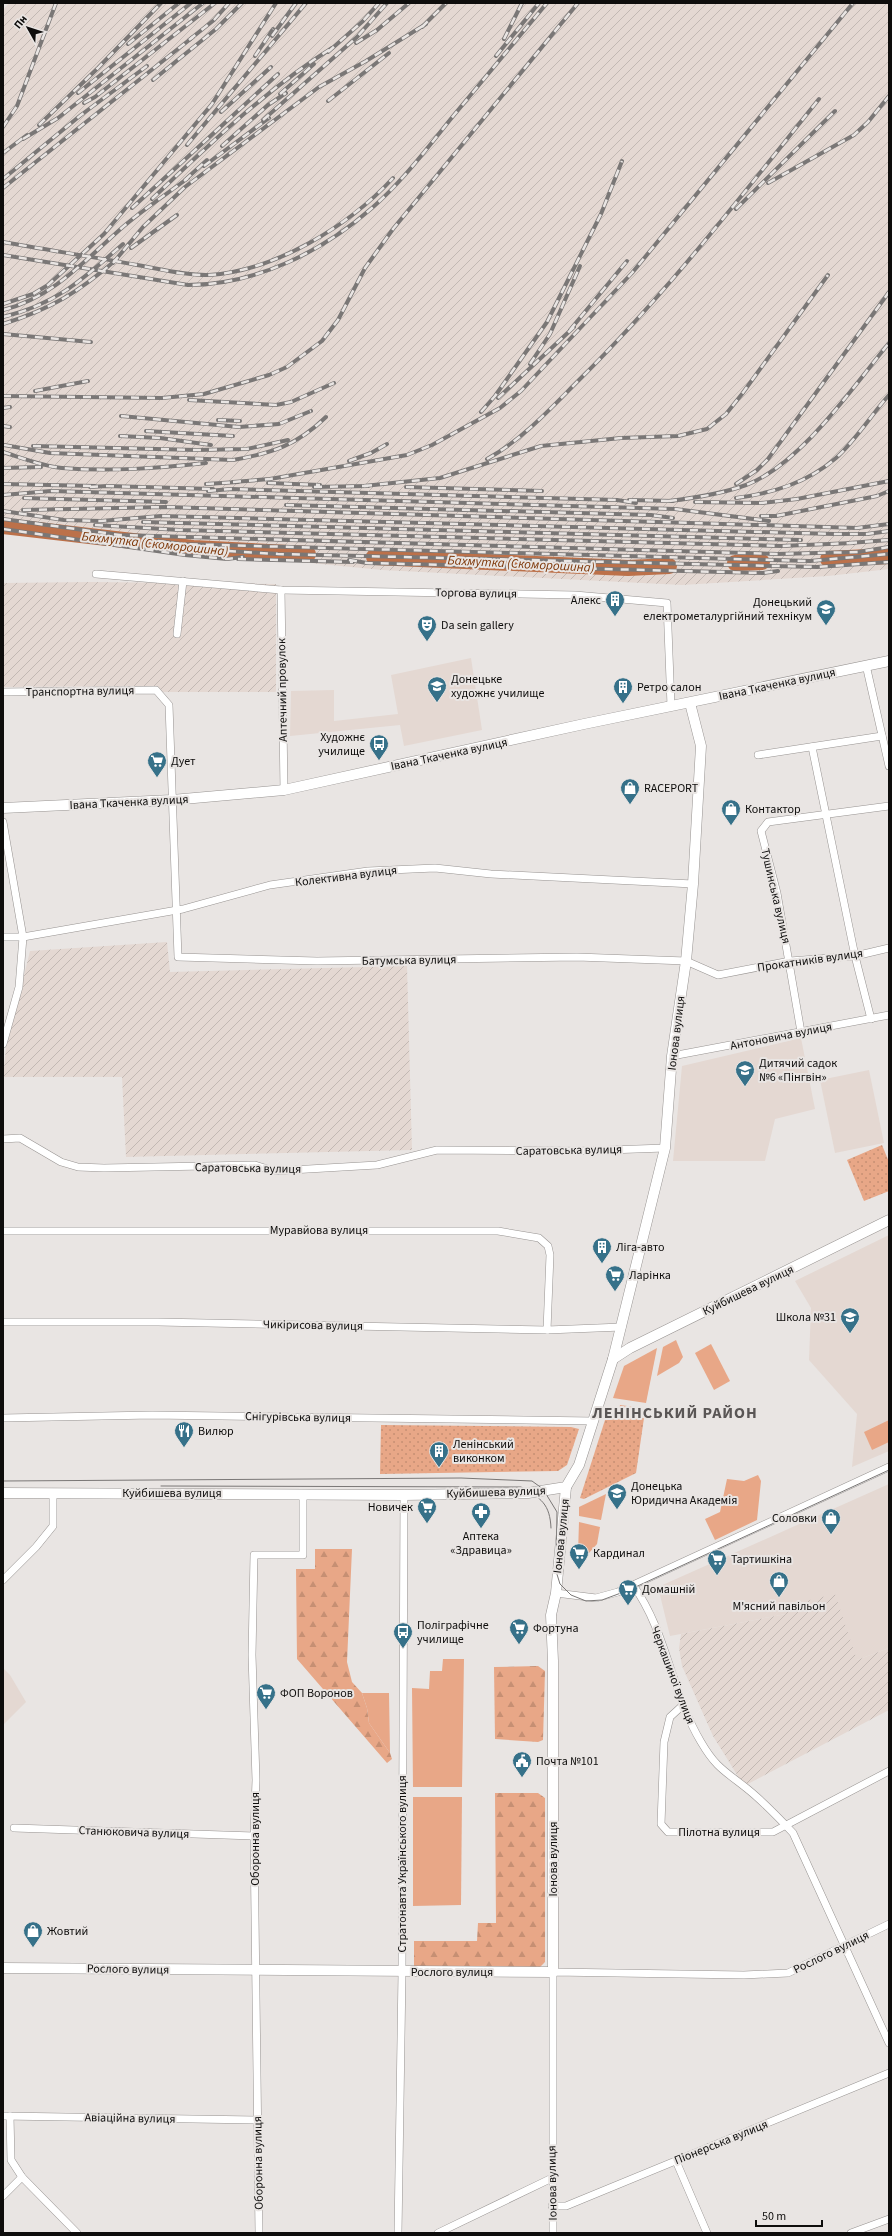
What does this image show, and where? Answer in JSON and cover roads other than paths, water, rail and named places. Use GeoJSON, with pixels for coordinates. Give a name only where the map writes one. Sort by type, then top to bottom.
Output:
{"type":"FeatureCollection","features":[{"type":"Feature","properties":{"kind":"main road","name":"Івана Ткаченка вулиця"},"geometry":{"type":"LineString","coordinates":[[3,808],[172,800],[284,790],[889,660]]}},
{"type":"Feature","properties":{"kind":"main road","name":"Іонова вулиця"},"geometry":{"type":"LineString","coordinates":[[613,1358],[622,1327],[665,1148],[672,1056],[686,961],[693,884],[701,746],[690,703]]}},
{"type":"Feature","properties":{"kind":"main road","name":"Куйбишева вулиця"},"geometry":{"type":"LineString","coordinates":[[613,1358],[630,1348],[889,1220]]}},
{"type":"Feature","properties":{"kind":"main road"},"geometry":{"type":"LineString","coordinates":[[566,1487],[579,1465],[613,1358]]}},
{"type":"Feature","properties":{"kind":"main road","name":"Іонова вулиця"},"geometry":{"type":"LineString","coordinates":[[553,1972],[553,1661],[551,1615],[556,1593],[566,1487]]}},
{"type":"Feature","properties":{"kind":"main road","name":"Куйбишева вулиця"},"geometry":{"type":"LineString","coordinates":[[3,1493],[404,1495],[528,1493],[566,1487]]}},
{"type":"Feature","properties":{"kind":"main road","name":"Рослого вулиця"},"geometry":{"type":"LineString","coordinates":[[3,1968],[553,1972]]}},
{"type":"Feature","properties":{"kind":"street","name":"Торгова вулиця"},"geometry":{"type":"LineString","coordinates":[[96,574],[281,590],[576,594],[667,603],[671,706]]}},
{"type":"Feature","properties":{"kind":"street"},"geometry":{"type":"LineString","coordinates":[[177,634],[183,581]]}},
{"type":"Feature","properties":{"kind":"street","name":"Аптечний провулок"},"geometry":{"type":"LineString","coordinates":[[281,590],[284,790]]}},
{"type":"Feature","properties":{"kind":"street"},"geometry":{"type":"LineString","coordinates":[[866,665],[889,766]]}},
{"type":"Feature","properties":{"kind":"street","name":"Транспортна вулиця"},"geometry":{"type":"LineString","coordinates":[[3,692],[156,690],[168,705],[172,800]]}},
{"type":"Feature","properties":{"kind":"street"},"geometry":{"type":"LineString","coordinates":[[758,755],[882,736]]}},
{"type":"Feature","properties":{"kind":"street"},"geometry":{"type":"LineString","coordinates":[[812,747],[828,815],[855,956],[871,1019]]}},
{"type":"Feature","properties":{"kind":"street"},"geometry":{"type":"LineString","coordinates":[[172,800],[176,910]]}},
{"type":"Feature","properties":{"kind":"street","name":"Тушинська вулиця"},"geometry":{"type":"LineString","coordinates":[[801,1032],[790,961],[777,893],[761,831],[768,822],[889,806]]}},
{"type":"Feature","properties":{"kind":"street"},"geometry":{"type":"LineString","coordinates":[[3,822],[23,937],[19,987],[3,1044]]}},
{"type":"Feature","properties":{"kind":"street","name":"Колективна вулиця"},"geometry":{"type":"LineString","coordinates":[[3,937],[23,937],[176,910],[270,885],[368,871],[435,868],[491,874],[693,884]]}},
{"type":"Feature","properties":{"kind":"street","name":"Батумська вулиця"},"geometry":{"type":"LineString","coordinates":[[176,910],[178,956],[317,961],[577,957],[686,961]]}},
{"type":"Feature","properties":{"kind":"street","name":"Прокатників вулиця"},"geometry":{"type":"LineString","coordinates":[[686,961],[718,975],[790,961],[855,956],[889,948]]}},
{"type":"Feature","properties":{"kind":"street","name":"Антоновича вулиця"},"geometry":{"type":"LineString","coordinates":[[672,1056],[889,1015]]}},
{"type":"Feature","properties":{"kind":"street","name":"Саратовська вулиця"},"geometry":{"type":"LineString","coordinates":[[3,1139],[20,1138],[61,1162],[78,1167],[104,1168],[255,1165],[274,1170],[377,1165],[437,1150],[580,1151],[665,1148]]}},
{"type":"Feature","properties":{"kind":"street","name":"Муравйова вулиця"},"geometry":{"type":"LineString","coordinates":[[3,1231],[426,1231],[514,1233],[539,1238],[548,1246],[550,1255],[547,1330]]}},
{"type":"Feature","properties":{"kind":"street","name":"Чикірисова вулиця"},"geometry":{"type":"LineString","coordinates":[[3,1322],[158,1322],[547,1330],[622,1327]]}},
{"type":"Feature","properties":{"kind":"street","name":"Снігурівська вулиця"},"geometry":{"type":"LineString","coordinates":[[3,1418],[152,1415],[593,1421]]}},
{"type":"Feature","properties":{"kind":"street"},"geometry":{"type":"LineString","coordinates":[[556,1593],[596,1598],[618,1592],[889,1467]]}},
{"type":"Feature","properties":{"kind":"street"},"geometry":{"type":"LineString","coordinates":[[3,1580],[36,1547],[52,1526],[53,1494]]}},
{"type":"Feature","properties":{"kind":"street","name":"Оборонна вулиця"},"geometry":{"type":"LineString","coordinates":[[259,2233],[254,1836],[256,1780],[252,1655],[254,1555],[303,1555],[303,1494]]}},
{"type":"Feature","properties":{"kind":"street","name":"Стратонавта Українського вулиця"},"geometry":{"type":"LineString","coordinates":[[398,2233],[402,1972],[404,1495]]}},
{"type":"Feature","properties":{"kind":"street","name":"Черкашиної вулиця"},"geometry":{"type":"LineString","coordinates":[[632,1585],[642,1599],[660,1637],[682,1706],[714,1763],[768,1807],[793,1833],[843,1947],[889,2043]]}},
{"type":"Feature","properties":{"kind":"street","name":"Пілотна вулиця"},"geometry":{"type":"LineString","coordinates":[[682,1706],[670,1717],[664,1742],[662,1824],[668,1832],[773,1832],[889,1771]]}},
{"type":"Feature","properties":{"kind":"street","name":"Станюковича вулиця"},"geometry":{"type":"LineString","coordinates":[[14,1828],[254,1836]]}},
{"type":"Feature","properties":{"kind":"street","name":"Рослого вулиця"},"geometry":{"type":"LineString","coordinates":[[553,1972],[744,1975],[788,1972],[889,1924]]}},
{"type":"Feature","properties":{"kind":"street","name":"Іонова вулиця"},"geometry":{"type":"LineString","coordinates":[[553,1972],[553,2233]]}},
{"type":"Feature","properties":{"kind":"street","name":"Піонерська вулиця"},"geometry":{"type":"LineString","coordinates":[[552,2206],[566,2206],[889,2073]]}},
{"type":"Feature","properties":{"kind":"street"},"geometry":{"type":"LineString","coordinates":[[7,2116],[11,2160],[22,2177],[77,2233]]}},
{"type":"Feature","properties":{"kind":"street","name":"Авіаційна вулиця"},"geometry":{"type":"LineString","coordinates":[[7,2116],[257,2120]]}},
{"type":"Feature","properties":{"kind":"street"},"geometry":{"type":"LineString","coordinates":[[676,2161],[707,2233]]}},
{"type":"Feature","properties":{"kind":"street"},"geometry":{"type":"LineString","coordinates":[[3,2196],[22,2177]]}},
{"type":"Feature","properties":{"kind":"street"},"geometry":{"type":"LineString","coordinates":[[438,2233],[552,2178]]}},
{"type":"Feature","properties":{"kind":"street"},"geometry":{"type":"LineString","coordinates":[[851,2233],[889,2218]]}},
{"type":"Feature","properties":{"kind":"waterway","name":"Бахмутка (Скоморошина)"},"geometry":{"type":"LineString","coordinates":[[3,526],[193,548],[308,554]]}},
{"type":"Feature","properties":{"kind":"waterway","name":"Бахмутка (Скоморошина)"},"geometry":{"type":"LineString","coordinates":[[828,559],[889,556]]}},
{"type":"Feature","properties":{"kind":"waterway","name":"Бахмутка (Скоморошина)"},"geometry":{"type":"LineString","coordinates":[[374,557],[628,568],[669,566]]}},
{"type":"Feature","properties":{"kind":"waterway","name":"Бахмутка (Скоморошина)"},"geometry":{"type":"LineString","coordinates":[[735,563],[762,562]]}},
{"type":"Feature","properties":{"kind":"tram line"},"geometry":{"type":"LineString","coordinates":[[3,1481],[461,1478],[532,1481],[543,1489],[557,1512],[556,1571],[560,1584],[571,1595],[586,1601],[602,1600],[629,1590],[889,1470]]}},
{"type":"Feature","properties":{"kind":"tram line"},"geometry":{"type":"LineString","coordinates":[[161,1486],[521,1487],[539,1498],[546,1507],[549,1513],[551,1528]]}},
{"type":"Feature","properties":{"kind":"railway"},"geometry":{"type":"LineString","coordinates":[[3,127],[17,106],[56,3]]}},
{"type":"Feature","properties":{"kind":"railway"},"geometry":{"type":"LineString","coordinates":[[39,125],[98,68],[161,3]]}},
{"type":"Feature","properties":{"kind":"railway"},"geometry":{"type":"LineString","coordinates":[[128,44],[179,3]]}},
{"type":"Feature","properties":{"kind":"railway"},"geometry":{"type":"LineString","coordinates":[[78,93],[191,3]]}},
{"type":"Feature","properties":{"kind":"railway"},"geometry":{"type":"LineString","coordinates":[[23,139],[58,118],[203,3]]}},
{"type":"Feature","properties":{"kind":"railway"},"geometry":{"type":"LineString","coordinates":[[84,103],[95,97],[215,3]]}},
{"type":"Feature","properties":{"kind":"railway"},"geometry":{"type":"LineString","coordinates":[[189,40],[214,20],[229,3]]}},
{"type":"Feature","properties":{"kind":"railway"},"geometry":{"type":"LineString","coordinates":[[153,80],[216,29],[242,3]]}},
{"type":"Feature","properties":{"kind":"railway"},"geometry":{"type":"LineString","coordinates":[[3,304],[33,294],[48,285],[104,234],[212,104],[276,3]]}},
{"type":"Feature","properties":{"kind":"railway"},"geometry":{"type":"LineString","coordinates":[[272,36],[296,3]]}},
{"type":"Feature","properties":{"kind":"railway"},"geometry":{"type":"LineString","coordinates":[[187,145],[306,3]]}},
{"type":"Feature","properties":{"kind":"railway"},"geometry":{"type":"LineString","coordinates":[[328,52],[363,21],[379,3]]}},
{"type":"Feature","properties":{"kind":"railway"},"geometry":{"type":"LineString","coordinates":[[263,120],[357,37],[387,3]]}},
{"type":"Feature","properties":{"kind":"railway"},"geometry":{"type":"LineString","coordinates":[[356,43],[377,30],[409,3]]}},
{"type":"Feature","properties":{"kind":"railway"},"geometry":{"type":"LineString","coordinates":[[422,27],[446,3]]}},
{"type":"Feature","properties":{"kind":"railway"},"geometry":{"type":"LineString","coordinates":[[504,39],[522,3]]}},
{"type":"Feature","properties":{"kind":"railway"},"geometry":{"type":"LineString","coordinates":[[496,56],[539,3]]}},
{"type":"Feature","properties":{"kind":"railway"},"geometry":{"type":"LineString","coordinates":[[3,255],[188,285],[238,279],[286,263],[332,239],[383,198],[415,163],[547,3]]}},
{"type":"Feature","properties":{"kind":"railway"},"geometry":{"type":"LineString","coordinates":[[3,396],[162,398],[204,394],[269,375],[287,367],[322,341],[338,320],[365,268],[393,229],[578,3]]}},
{"type":"Feature","properties":{"kind":"railway"},"geometry":{"type":"LineString","coordinates":[[233,482],[270,479],[407,455],[432,445],[500,408],[521,391],[632,273],[853,3]]}},
{"type":"Feature","properties":{"kind":"railway"},"geometry":{"type":"LineString","coordinates":[[113,263],[143,227],[185,187],[319,87],[366,61],[426,24]]}},
{"type":"Feature","properties":{"kind":"railway"},"geometry":{"type":"LineString","coordinates":[[255,56],[273,29]]}},
{"type":"Feature","properties":{"kind":"railway"},"geometry":{"type":"LineString","coordinates":[[3,188],[193,37]]}},
{"type":"Feature","properties":{"kind":"railway"},"geometry":{"type":"LineString","coordinates":[[152,199],[238,119],[307,64],[332,48]]}},
{"type":"Feature","properties":{"kind":"railway"},"geometry":{"type":"LineString","coordinates":[[328,101],[389,53]]}},
{"type":"Feature","properties":{"kind":"railway"},"geometry":{"type":"LineString","coordinates":[[280,94],[314,64]]}},
{"type":"Feature","properties":{"kind":"railway"},"geometry":{"type":"LineString","coordinates":[[3,179],[81,115],[147,66]]}},
{"type":"Feature","properties":{"kind":"railway"},"geometry":{"type":"LineString","coordinates":[[221,112],[271,67]]}},
{"type":"Feature","properties":{"kind":"railway"},"geometry":{"type":"LineString","coordinates":[[132,208],[278,74]]}},
{"type":"Feature","properties":{"kind":"railway"},"geometry":{"type":"LineString","coordinates":[[222,146],[268,105],[286,93]]}},
{"type":"Feature","properties":{"kind":"railway"},"geometry":{"type":"LineString","coordinates":[[768,183],[854,135],[868,122],[889,96]]}},
{"type":"Feature","properties":{"kind":"railway"},"geometry":{"type":"LineString","coordinates":[[487,459],[512,443],[536,423],[643,313],[703,243],[819,99]]}},
{"type":"Feature","properties":{"kind":"railway"},"geometry":{"type":"LineString","coordinates":[[736,209],[835,111]]}},
{"type":"Feature","properties":{"kind":"railway"},"geometry":{"type":"LineString","coordinates":[[204,166],[269,118]]}},
{"type":"Feature","properties":{"kind":"railway"},"geometry":{"type":"LineString","coordinates":[[3,153],[27,135]]}},
{"type":"Feature","properties":{"kind":"railway"},"geometry":{"type":"LineString","coordinates":[[185,180],[207,160]]}},
{"type":"Feature","properties":{"kind":"railway"},"geometry":{"type":"LineString","coordinates":[[481,412],[495,396],[547,322],[601,214],[622,161]]}},
{"type":"Feature","properties":{"kind":"railway"},"geometry":{"type":"LineString","coordinates":[[3,310],[21,304],[54,286],[82,264],[132,219],[188,178]]}},
{"type":"Feature","properties":{"kind":"railway"},"geometry":{"type":"LineString","coordinates":[[3,242],[182,273],[209,275],[234,272],[259,265],[285,255],[333,229],[355,213],[393,178]]}},
{"type":"Feature","properties":{"kind":"railway"},"geometry":{"type":"LineString","coordinates":[[131,248],[177,215]]}},
{"type":"Feature","properties":{"kind":"railway"},"geometry":{"type":"LineString","coordinates":[[3,317],[22,312],[39,305],[68,289],[123,244]]}},
{"type":"Feature","properties":{"kind":"railway"},"geometry":{"type":"LineString","coordinates":[[3,324],[50,306],[90,281],[117,259]]}},
{"type":"Feature","properties":{"kind":"railway"},"geometry":{"type":"LineString","coordinates":[[570,330],[627,261]]}},
{"type":"Feature","properties":{"kind":"railway"},"geometry":{"type":"LineString","coordinates":[[530,364],[550,334],[580,266]]}},
{"type":"Feature","properties":{"kind":"railway"},"geometry":{"type":"LineString","coordinates":[[364,486],[440,478],[541,446],[621,438],[678,436],[707,429],[726,414],[742,394],[828,275]]}},
{"type":"Feature","properties":{"kind":"railway"},"geometry":{"type":"LineString","coordinates":[[736,484],[757,470],[768,459],[889,292]]}},
{"type":"Feature","properties":{"kind":"railway"},"geometry":{"type":"LineString","coordinates":[[498,398],[574,327]]}},
{"type":"Feature","properties":{"kind":"railway"},"geometry":{"type":"LineString","coordinates":[[3,334],[91,342]]}},
{"type":"Feature","properties":{"kind":"railway"},"geometry":{"type":"LineString","coordinates":[[669,501],[718,493],[746,485],[766,475],[786,461],[824,423],[889,343]]}},
{"type":"Feature","properties":{"kind":"railway"},"geometry":{"type":"LineString","coordinates":[[35,391],[88,381]]}},
{"type":"Feature","properties":{"kind":"railway"},"geometry":{"type":"LineString","coordinates":[[189,400],[276,405],[291,402],[334,383]]}},
{"type":"Feature","properties":{"kind":"railway"},"geometry":{"type":"LineString","coordinates":[[736,498],[789,486],[825,467],[850,444],[889,395]]}},
{"type":"Feature","properties":{"kind":"railway"},"geometry":{"type":"LineString","coordinates":[[3,408],[10,407]]}},
{"type":"Feature","properties":{"kind":"railway"},"geometry":{"type":"LineString","coordinates":[[121,416],[239,427],[279,424],[311,411]]}},
{"type":"Feature","properties":{"kind":"railway"},"geometry":{"type":"LineString","coordinates":[[4,445],[50,453],[233,460],[272,451],[284,446],[305,435],[326,417]]}},
{"type":"Feature","properties":{"kind":"railway"},"geometry":{"type":"LineString","coordinates":[[218,420],[240,421]]}},
{"type":"Feature","properties":{"kind":"railway"},"geometry":{"type":"LineString","coordinates":[[3,426],[10,427]]}},
{"type":"Feature","properties":{"kind":"railway"},"geometry":{"type":"LineString","coordinates":[[146,431],[233,436]]}},
{"type":"Feature","properties":{"kind":"railway"},"geometry":{"type":"LineString","coordinates":[[120,436],[160,438],[211,445]]}},
{"type":"Feature","properties":{"kind":"railway"},"geometry":{"type":"LineString","coordinates":[[33,446],[197,450],[247,449],[288,440]]}},
{"type":"Feature","properties":{"kind":"railway"},"geometry":{"type":"LineString","coordinates":[[349,461],[371,453],[387,444]]}},
{"type":"Feature","properties":{"kind":"railway"},"geometry":{"type":"LineString","coordinates":[[3,452],[47,466],[98,470],[134,469],[206,463]]}},
{"type":"Feature","properties":{"kind":"railway"},"geometry":{"type":"LineString","coordinates":[[3,468],[41,467]]}},
{"type":"Feature","properties":{"kind":"railway"},"geometry":{"type":"LineString","coordinates":[[695,502],[761,503],[797,499],[889,481]]}},
{"type":"Feature","properties":{"kind":"railway"},"geometry":{"type":"LineString","coordinates":[[206,484],[238,482]]}},
{"type":"Feature","properties":{"kind":"railway"},"geometry":{"type":"LineString","coordinates":[[268,483],[320,485]]}},
{"type":"Feature","properties":{"kind":"railway"},"geometry":{"type":"LineString","coordinates":[[3,484],[95,486]]}},
{"type":"Feature","properties":{"kind":"railway"},"geometry":{"type":"LineString","coordinates":[[90,487],[107,486],[213,489]]}},
{"type":"Feature","properties":{"kind":"railway"},"geometry":{"type":"LineString","coordinates":[[314,487],[368,486]]}},
{"type":"Feature","properties":{"kind":"railway"},"geometry":{"type":"LineString","coordinates":[[406,487],[542,491]]}},
{"type":"Feature","properties":{"kind":"railway"},"geometry":{"type":"LineString","coordinates":[[208,491],[231,489],[617,500],[636,503]]}},
{"type":"Feature","properties":{"kind":"railway"},"geometry":{"type":"LineString","coordinates":[[3,495],[51,491],[675,509],[769,521]]}},
{"type":"Feature","properties":{"kind":"railway"},"geometry":{"type":"LineString","coordinates":[[761,516],[776,516],[877,496],[889,491]]}},
{"type":"Feature","properties":{"kind":"railway"},"geometry":{"type":"LineString","coordinates":[[24,498],[166,502]]}},
{"type":"Feature","properties":{"kind":"railway"},"geometry":{"type":"LineString","coordinates":[[629,500],[673,501]]}},
{"type":"Feature","properties":{"kind":"railway"},"geometry":{"type":"LineString","coordinates":[[286,505],[651,515],[673,518]]}},
{"type":"Feature","properties":{"kind":"railway"},"geometry":{"type":"LineString","coordinates":[[23,510],[165,507],[857,528],[889,524]]}},
{"type":"Feature","properties":{"kind":"railway"},"geometry":{"type":"LineString","coordinates":[[3,511],[64,520],[101,521],[161,516],[834,534],[867,534],[889,531]]}},
{"type":"Feature","properties":{"kind":"railway"},"geometry":{"type":"LineString","coordinates":[[3,519],[120,535],[777,554],[858,552],[889,547]]}},
{"type":"Feature","properties":{"kind":"railway"},"geometry":{"type":"LineString","coordinates":[[143,522],[801,540]]}},
{"type":"Feature","properties":{"kind":"railway"},"geometry":{"type":"LineString","coordinates":[[95,525],[180,530],[781,546],[853,543]]}},
{"type":"Feature","properties":{"kind":"railway"},"geometry":{"type":"LineString","coordinates":[[3,529],[185,555],[227,559],[243,557]]}},
{"type":"Feature","properties":{"kind":"railway"},"geometry":{"type":"LineString","coordinates":[[849,543],[889,540]]}},
{"type":"Feature","properties":{"kind":"railway"},"geometry":{"type":"LineString","coordinates":[[158,541],[182,544],[810,561],[889,554]]}},
{"type":"Feature","properties":{"kind":"railway"},"geometry":{"type":"LineString","coordinates":[[212,550],[278,554],[817,567],[889,562]]}},
{"type":"Feature","properties":{"kind":"railway"},"geometry":{"type":"LineString","coordinates":[[238,559],[353,562]]}},
{"type":"Feature","properties":{"kind":"railway"},"geometry":{"type":"LineString","coordinates":[[349,560],[367,563],[763,573],[778,571]]}},
{"type":"Feature","properties":{"kind":"place","name":"Алекс"},"geometry":{"type":"Point","coordinates":[615,617]}},
{"type":"Feature","properties":{"kind":"place","name":"Донецький електрометалургійний технікум"},"geometry":{"type":"Point","coordinates":[826,626]}},
{"type":"Feature","properties":{"kind":"place","name":"Da sein gallery"},"geometry":{"type":"Point","coordinates":[427,642]}},
{"type":"Feature","properties":{"kind":"place","name":"Донецьке художнє училище"},"geometry":{"type":"Point","coordinates":[437,703]}},
{"type":"Feature","properties":{"kind":"place","name":"Ретро салон"},"geometry":{"type":"Point","coordinates":[623,704]}},
{"type":"Feature","properties":{"kind":"place","name":"Художнє училище"},"geometry":{"type":"Point","coordinates":[379,761]}},
{"type":"Feature","properties":{"kind":"place","name":"Дует"},"geometry":{"type":"Point","coordinates":[157,778]}},
{"type":"Feature","properties":{"kind":"place","name":"RACEPORT"},"geometry":{"type":"Point","coordinates":[630,805]}},
{"type":"Feature","properties":{"kind":"place","name":"Контактор"},"geometry":{"type":"Point","coordinates":[731,826]}},
{"type":"Feature","properties":{"kind":"place","name":"Дитячий садок №6 «Пінгвін»"},"geometry":{"type":"Point","coordinates":[745,1087]}},
{"type":"Feature","properties":{"kind":"place","name":"Ліга-авто"},"geometry":{"type":"Point","coordinates":[602,1264]}},
{"type":"Feature","properties":{"kind":"place","name":"Ларінка"},"geometry":{"type":"Point","coordinates":[615,1292]}},
{"type":"Feature","properties":{"kind":"place","name":"Школа №31"},"geometry":{"type":"Point","coordinates":[850,1334]}},
{"type":"Feature","properties":{"kind":"place","name":"Вилюр"},"geometry":{"type":"Point","coordinates":[184,1448]}},
{"type":"Feature","properties":{"kind":"place","name":"Ленінський виконком"},"geometry":{"type":"Point","coordinates":[439,1468]}},
{"type":"Feature","properties":{"kind":"place","name":"Донецька Юридична Академія"},"geometry":{"type":"Point","coordinates":[617,1510]}},
{"type":"Feature","properties":{"kind":"place","name":"Новичек"},"geometry":{"type":"Point","coordinates":[427,1524]}},
{"type":"Feature","properties":{"kind":"place","name":"Аптека «Здравица»"},"geometry":{"type":"Point","coordinates":[481,1529]}},
{"type":"Feature","properties":{"kind":"place","name":"Соловки"},"geometry":{"type":"Point","coordinates":[831,1535]}},
{"type":"Feature","properties":{"kind":"place","name":"Кардинал"},"geometry":{"type":"Point","coordinates":[579,1570]}},
{"type":"Feature","properties":{"kind":"place","name":"Тартишкіна"},"geometry":{"type":"Point","coordinates":[717,1576]}},
{"type":"Feature","properties":{"kind":"place","name":"М'ясний павільон"},"geometry":{"type":"Point","coordinates":[779,1598]}},
{"type":"Feature","properties":{"kind":"place","name":"Домашній"},"geometry":{"type":"Point","coordinates":[628,1606]}},
{"type":"Feature","properties":{"kind":"place","name":"Фортуна"},"geometry":{"type":"Point","coordinates":[519,1645]}},
{"type":"Feature","properties":{"kind":"place","name":"Поліграфічне училище"},"geometry":{"type":"Point","coordinates":[403,1649]}},
{"type":"Feature","properties":{"kind":"place","name":"ФОП Воронов"},"geometry":{"type":"Point","coordinates":[266,1710]}},
{"type":"Feature","properties":{"kind":"place","name":"Почта №101"},"geometry":{"type":"Point","coordinates":[522,1778]}},
{"type":"Feature","properties":{"kind":"place","name":"Жовтий"},"geometry":{"type":"Point","coordinates":[33,1948]}},
{"type":"Feature","properties":{"kind":"district","name":"ЛЕНІНСЬКИЙ РАЙОН"},"geometry":{"type":"Point","coordinates":[675,1412]}}]}
